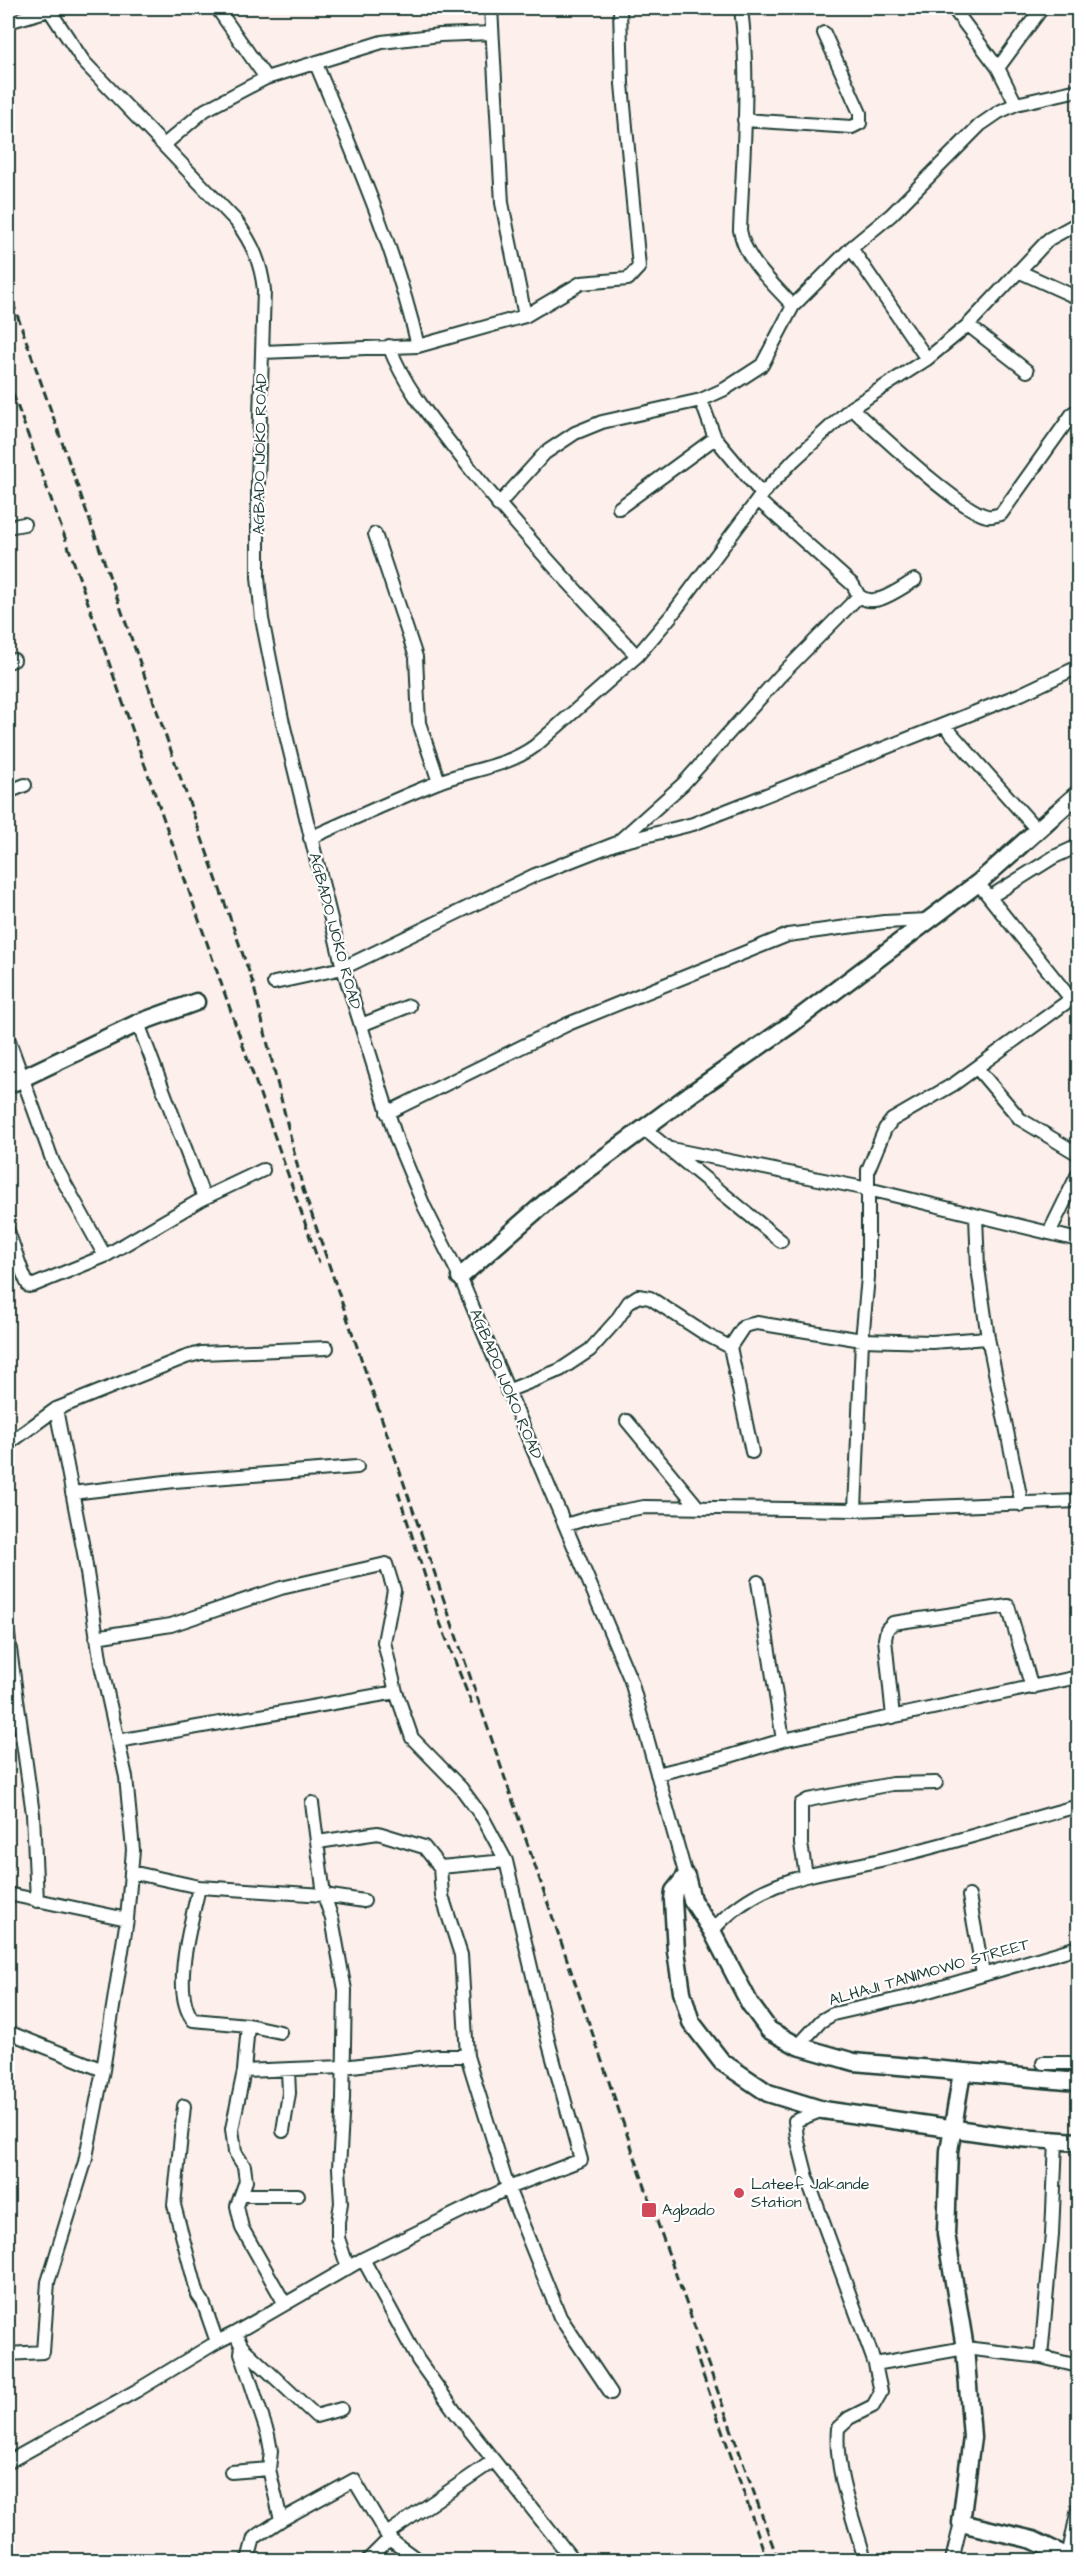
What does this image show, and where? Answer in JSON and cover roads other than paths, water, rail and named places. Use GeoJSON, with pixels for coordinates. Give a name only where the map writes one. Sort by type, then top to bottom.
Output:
{"type":"FeatureCollection","features":[{"type":"Feature","properties":{"kind":"main road"},"geometry":{"type":"LineString","coordinates":[[460,1276],[555,1194],[643,1128],[790,1025],[978,883],[1078,794]]}},
{"type":"Feature","properties":{"kind":"main road"},"geometry":{"type":"LineString","coordinates":[[15,1082],[138,1023],[196,1002]]}},
{"type":"Feature","properties":{"kind":"main road"},"geometry":{"type":"LineString","coordinates":[[687,1876],[674,1891],[673,1900],[676,1951],[682,1992],[691,2022],[722,2062],[768,2093],[823,2109],[953,2129],[1078,2142]]}},
{"type":"Feature","properties":{"kind":"main road","name":"AGBADO IJOKO ROAD"},"geometry":{"type":"LineString","coordinates":[[687,1876],[692,1900],[712,1931],[750,2004],[769,2030],[798,2046],[854,2062],[1078,2082]]}},
{"type":"Feature","properties":{"kind":"main road"},"geometry":{"type":"LineString","coordinates":[[962,2072],[949,2151],[946,2234],[965,2348],[972,2437],[961,2523],[1033,2540],[1070,2559]]}},
{"type":"Feature","properties":{"kind":"street"},"geometry":{"type":"LineString","coordinates":[[218,8],[266,78]]}},
{"type":"Feature","properties":{"kind":"street"},"geometry":{"type":"LineString","coordinates":[[491,8],[502,202],[525,316]]}},
{"type":"Feature","properties":{"kind":"street"},"geometry":{"type":"LineString","coordinates":[[262,352],[418,346],[525,316],[581,283],[628,279],[639,267],[622,84],[620,8]]}},
{"type":"Feature","properties":{"kind":"street"},"geometry":{"type":"LineString","coordinates":[[741,8],[744,35],[740,230],[742,243],[749,256],[793,306]]}},
{"type":"Feature","properties":{"kind":"street"},"geometry":{"type":"LineString","coordinates":[[953,8],[998,68],[1016,104]]}},
{"type":"Feature","properties":{"kind":"street"},"geometry":{"type":"LineString","coordinates":[[998,68],[1042,8]]}},
{"type":"Feature","properties":{"kind":"street"},"geometry":{"type":"LineString","coordinates":[[8,22],[49,9]]}},
{"type":"Feature","properties":{"kind":"street","name":"AGBADO IJOKO ROAD"},"geometry":{"type":"LineString","coordinates":[[49,9],[84,62],[236,221],[252,244],[262,269],[264,290],[258,480],[262,620],[282,719],[343,968],[387,1113],[424,1206],[460,1276],[507,1391],[567,1525],[640,1703],[657,1774],[687,1876]]}},
{"type":"Feature","properties":{"kind":"street"},"geometry":{"type":"LineString","coordinates":[[164,145],[205,110],[266,78],[382,42],[428,36],[492,33]]}},
{"type":"Feature","properties":{"kind":"street"},"geometry":{"type":"LineString","coordinates":[[744,120],[852,127],[860,123],[860,113],[824,33]]}},
{"type":"Feature","properties":{"kind":"street"},"geometry":{"type":"LineString","coordinates":[[316,64],[379,213],[405,292],[418,346]]}},
{"type":"Feature","properties":{"kind":"street"},"geometry":{"type":"LineString","coordinates":[[498,505],[545,453],[575,433],[602,422],[701,400],[725,389],[762,365],[793,306],[851,248],[891,215],[980,125],[1016,104],[1078,90]]}},
{"type":"Feature","properties":{"kind":"street"},"geometry":{"type":"LineString","coordinates":[[310,837],[439,782],[520,757],[637,656],[671,616],[760,497],[851,408],[927,359],[968,325],[1049,240],[1078,223]]}},
{"type":"Feature","properties":{"kind":"street"},"geometry":{"type":"LineString","coordinates":[[851,248],[927,359]]}},
{"type":"Feature","properties":{"kind":"street"},"geometry":{"type":"LineString","coordinates":[[1017,271],[1078,298]]}},
{"type":"Feature","properties":{"kind":"street"},"geometry":{"type":"LineString","coordinates":[[968,325],[1027,371]]}},
{"type":"Feature","properties":{"kind":"street"},"geometry":{"type":"LineString","coordinates":[[389,346],[406,384],[498,505],[637,656]]}},
{"type":"Feature","properties":{"kind":"street"},"geometry":{"type":"LineString","coordinates":[[701,400],[715,438],[760,497],[853,585],[859,596],[866,601],[874,601],[915,580]]}},
{"type":"Feature","properties":{"kind":"street"},"geometry":{"type":"LineString","coordinates":[[851,408],[918,468],[966,505],[987,516],[1001,514],[1073,413]]}},
{"type":"Feature","properties":{"kind":"street"},"geometry":{"type":"LineString","coordinates":[[619,508],[715,438]]}},
{"type":"Feature","properties":{"kind":"street"},"geometry":{"type":"LineString","coordinates":[[8,527],[24,524]]}},
{"type":"Feature","properties":{"kind":"street"},"geometry":{"type":"LineString","coordinates":[[375,534],[417,657],[419,723],[439,782]]}},
{"type":"Feature","properties":{"kind":"street"},"geometry":{"type":"LineString","coordinates":[[617,843],[683,783],[780,676],[859,596]]}},
{"type":"Feature","properties":{"kind":"street"},"geometry":{"type":"LineString","coordinates":[[274,983],[343,968],[535,875],[617,843],[693,824],[1021,694],[1078,667]]}},
{"type":"Feature","properties":{"kind":"street"},"geometry":{"type":"LineString","coordinates":[[944,725],[1038,831]]}},
{"type":"Feature","properties":{"kind":"street"},"geometry":{"type":"LineString","coordinates":[[8,792],[25,784]]}},
{"type":"Feature","properties":{"kind":"street"},"geometry":{"type":"LineString","coordinates":[[990,897],[1054,857],[1078,846]]}},
{"type":"Feature","properties":{"kind":"street"},"geometry":{"type":"LineString","coordinates":[[855,1510],[862,1340],[868,1277],[868,1170],[872,1156],[892,1120],[954,1084],[1075,996],[978,883]]}},
{"type":"Feature","properties":{"kind":"street"},"geometry":{"type":"LineString","coordinates":[[387,1113],[568,1024],[788,935],[884,922],[930,920]]}},
{"type":"Feature","properties":{"kind":"street"},"geometry":{"type":"LineString","coordinates":[[361,1026],[409,1006]]}},
{"type":"Feature","properties":{"kind":"street"},"geometry":{"type":"LineString","coordinates":[[138,1023],[204,1198]]}},
{"type":"Feature","properties":{"kind":"street"},"geometry":{"type":"LineString","coordinates":[[8,1038],[15,1082],[53,1162],[105,1256]]}},
{"type":"Feature","properties":{"kind":"street"},"geometry":{"type":"LineString","coordinates":[[977,1068],[1020,1119],[1078,1154]]}},
{"type":"Feature","properties":{"kind":"street"},"geometry":{"type":"LineString","coordinates":[[643,1128],[781,1240]]}},
{"type":"Feature","properties":{"kind":"street"},"geometry":{"type":"LineString","coordinates":[[666,1148],[868,1189],[1078,1240]]}},
{"type":"Feature","properties":{"kind":"street"},"geometry":{"type":"LineString","coordinates":[[8,1232],[14,1261],[29,1286],[105,1256],[204,1198],[263,1170]]}},
{"type":"Feature","properties":{"kind":"street"},"geometry":{"type":"LineString","coordinates":[[1049,1233],[1078,1174]]}},
{"type":"Feature","properties":{"kind":"street"},"geometry":{"type":"LineString","coordinates":[[976,1216],[978,1268],[988,1338],[1022,1504]]}},
{"type":"Feature","properties":{"kind":"street"},"geometry":{"type":"LineString","coordinates":[[507,1391],[560,1370],[590,1350],[616,1321],[629,1302],[638,1296],[650,1298],[730,1347]]}},
{"type":"Feature","properties":{"kind":"street"},"geometry":{"type":"LineString","coordinates":[[752,1452],[730,1347],[744,1326],[750,1323],[862,1340],[932,1342],[988,1338]]}},
{"type":"Feature","properties":{"kind":"street"},"geometry":{"type":"LineString","coordinates":[[8,1444],[56,1409],[123,1380],[201,1353],[327,1348]]}},
{"type":"Feature","properties":{"kind":"street"},"geometry":{"type":"LineString","coordinates":[[8,2354],[43,2352],[48,2282],[85,2162],[103,2070],[127,1918],[133,1850],[126,1778],[96,1637],[84,1552],[56,1409]]}},
{"type":"Feature","properties":{"kind":"street"},"geometry":{"type":"LineString","coordinates":[[627,1421],[697,1506]]}},
{"type":"Feature","properties":{"kind":"street"},"geometry":{"type":"LineString","coordinates":[[72,1493],[174,1481],[357,1467]]}},
{"type":"Feature","properties":{"kind":"street"},"geometry":{"type":"LineString","coordinates":[[567,1525],[595,1516],[644,1507],[855,1510],[1078,1501]]}},
{"type":"Feature","properties":{"kind":"street"},"geometry":{"type":"LineString","coordinates":[[8,2462],[136,2391],[363,2259],[508,2188],[582,2160],[549,2044],[506,1861],[483,1818],[461,1788],[412,1738],[396,1692],[384,1642],[394,1590],[386,1564],[281,1588],[171,1625],[96,1637]]}},
{"type":"Feature","properties":{"kind":"street"},"geometry":{"type":"LineString","coordinates":[[758,1582],[783,1740]]}},
{"type":"Feature","properties":{"kind":"street"},"geometry":{"type":"LineString","coordinates":[[893,1717],[885,1639],[887,1629],[893,1623],[1008,1606],[1032,1688]]}},
{"type":"Feature","properties":{"kind":"street"},"geometry":{"type":"LineString","coordinates":[[8,1635],[33,1814],[37,1901]]}},
{"type":"Feature","properties":{"kind":"street"},"geometry":{"type":"LineString","coordinates":[[657,1774],[783,1740],[1078,1677]]}},
{"type":"Feature","properties":{"kind":"street"},"geometry":{"type":"LineString","coordinates":[[118,1741],[396,1692]]}},
{"type":"Feature","properties":{"kind":"street"},"geometry":{"type":"LineString","coordinates":[[806,1875],[801,1844],[801,1804],[808,1800],[882,1785],[936,1783]]}},
{"type":"Feature","properties":{"kind":"street"},"geometry":{"type":"LineString","coordinates":[[312,1803],[324,1895],[332,1919],[345,1990],[338,2238],[348,2268]]}},
{"type":"Feature","properties":{"kind":"street"},"geometry":{"type":"LineString","coordinates":[[712,1931],[724,1917],[771,1886],[806,1875],[888,1859],[1078,1806]]}},
{"type":"Feature","properties":{"kind":"street"},"geometry":{"type":"LineString","coordinates":[[318,1842],[378,1833],[424,1847],[440,1867],[442,1896],[460,1955],[467,2056],[508,2188],[560,2317],[611,2393]]}},
{"type":"Feature","properties":{"kind":"street"},"geometry":{"type":"LineString","coordinates":[[440,1867],[506,1861]]}},
{"type":"Feature","properties":{"kind":"street"},"geometry":{"type":"LineString","coordinates":[[131,1872],[199,1887],[324,1895],[364,1901]]}},
{"type":"Feature","properties":{"kind":"street"},"geometry":{"type":"LineString","coordinates":[[199,1887],[182,1983],[183,2001],[187,2012],[193,2020],[248,2025],[280,2032]]}},
{"type":"Feature","properties":{"kind":"street"},"geometry":{"type":"LineString","coordinates":[[8,1894],[127,1918]]}},
{"type":"Feature","properties":{"kind":"street"},"geometry":{"type":"LineString","coordinates":[[969,1896],[983,1974]]}},
{"type":"Feature","properties":{"kind":"street","name":"ALHAJI TANIMOWO STREET"},"geometry":{"type":"LineString","coordinates":[[798,2046],[821,2021],[833,2014],[908,1998],[1078,1947]]}},
{"type":"Feature","properties":{"kind":"street"},"geometry":{"type":"LineString","coordinates":[[248,2025],[244,2071],[232,2129],[235,2152],[244,2166],[246,2181],[237,2206],[242,2228],[285,2304]]}},
{"type":"Feature","properties":{"kind":"street"},"geometry":{"type":"LineString","coordinates":[[8,2032],[103,2070]]}},
{"type":"Feature","properties":{"kind":"street"},"geometry":{"type":"LineString","coordinates":[[244,2071],[343,2067],[438,2056],[467,2056]]}},
{"type":"Feature","properties":{"kind":"street"},"geometry":{"type":"LineString","coordinates":[[1043,2063],[1078,2064]]}},
{"type":"Feature","properties":{"kind":"street"},"geometry":{"type":"LineString","coordinates":[[283,2131],[289,2093],[288,2070]]}},
{"type":"Feature","properties":{"kind":"street"},"geometry":{"type":"LineString","coordinates":[[184,2106],[174,2205],[198,2295],[203,2302],[217,2342]]}},
{"type":"Feature","properties":{"kind":"street"},"geometry":{"type":"LineString","coordinates":[[823,2109],[795,2121],[797,2139],[808,2181],[874,2364],[881,2392],[873,2406],[849,2418],[838,2428],[836,2450],[865,2560]]}},
{"type":"Feature","properties":{"kind":"street"},"geometry":{"type":"LineString","coordinates":[[1041,2357],[1052,2235],[1056,2141]]}},
{"type":"Feature","properties":{"kind":"street"},"geometry":{"type":"LineString","coordinates":[[241,2195],[298,2195]]}},
{"type":"Feature","properties":{"kind":"street"},"geometry":{"type":"LineString","coordinates":[[363,2259],[418,2360],[493,2460],[573,2560]]}},
{"type":"Feature","properties":{"kind":"street"},"geometry":{"type":"LineString","coordinates":[[235,2333],[242,2347],[316,2416],[341,2409]]}},
{"type":"Feature","properties":{"kind":"street"},"geometry":{"type":"LineString","coordinates":[[242,2347],[241,2353],[268,2435],[271,2451],[269,2469],[281,2520]]}},
{"type":"Feature","properties":{"kind":"street"},"geometry":{"type":"LineString","coordinates":[[874,2364],[965,2348],[1041,2357],[1078,2366]]}},
{"type":"Feature","properties":{"kind":"street"},"geometry":{"type":"LineString","coordinates":[[368,2560],[389,2540],[391,2531],[493,2460]]}},
{"type":"Feature","properties":{"kind":"street"},"geometry":{"type":"LineString","coordinates":[[231,2472],[269,2469]]}},
{"type":"Feature","properties":{"kind":"street"},"geometry":{"type":"LineString","coordinates":[[248,2560],[254,2538],[281,2520],[354,2480],[389,2540],[418,2560]]}},
{"type":"Feature","properties":{"kind":"street"},"geometry":{"type":"LineString","coordinates":[[1070,2559],[1078,2509]]}},
{"type":"Feature","properties":{"kind":"street"},"geometry":{"type":"LineString","coordinates":[[952,2560],[961,2523]]}},
{"type":"Feature","properties":{"kind":"railway"},"geometry":{"type":"LineString","coordinates":[[8,289],[253,983],[303,1189],[654,2213],[778,2560]]}},
{"type":"Feature","properties":{"kind":"railway"},"geometry":{"type":"LineString","coordinates":[[8,380],[319,1263]]}},
{"type":"Feature","properties":{"kind":"railway"},"geometry":{"type":"LineString","coordinates":[[398,1492],[439,1620],[472,1705]]}},
{"type":"Feature","properties":{"kind":"railway"},"geometry":{"type":"LineString","coordinates":[[694,2349],[767,2560]]}},
{"type":"Feature","properties":{"kind":"place","name":"Lateef Jakande Station"},"geometry":{"type":"Point","coordinates":[739,2193]}},
{"type":"Feature","properties":{"kind":"place","name":"Agbado"},"geometry":{"type":"Point","coordinates":[649,2210]}}]}
